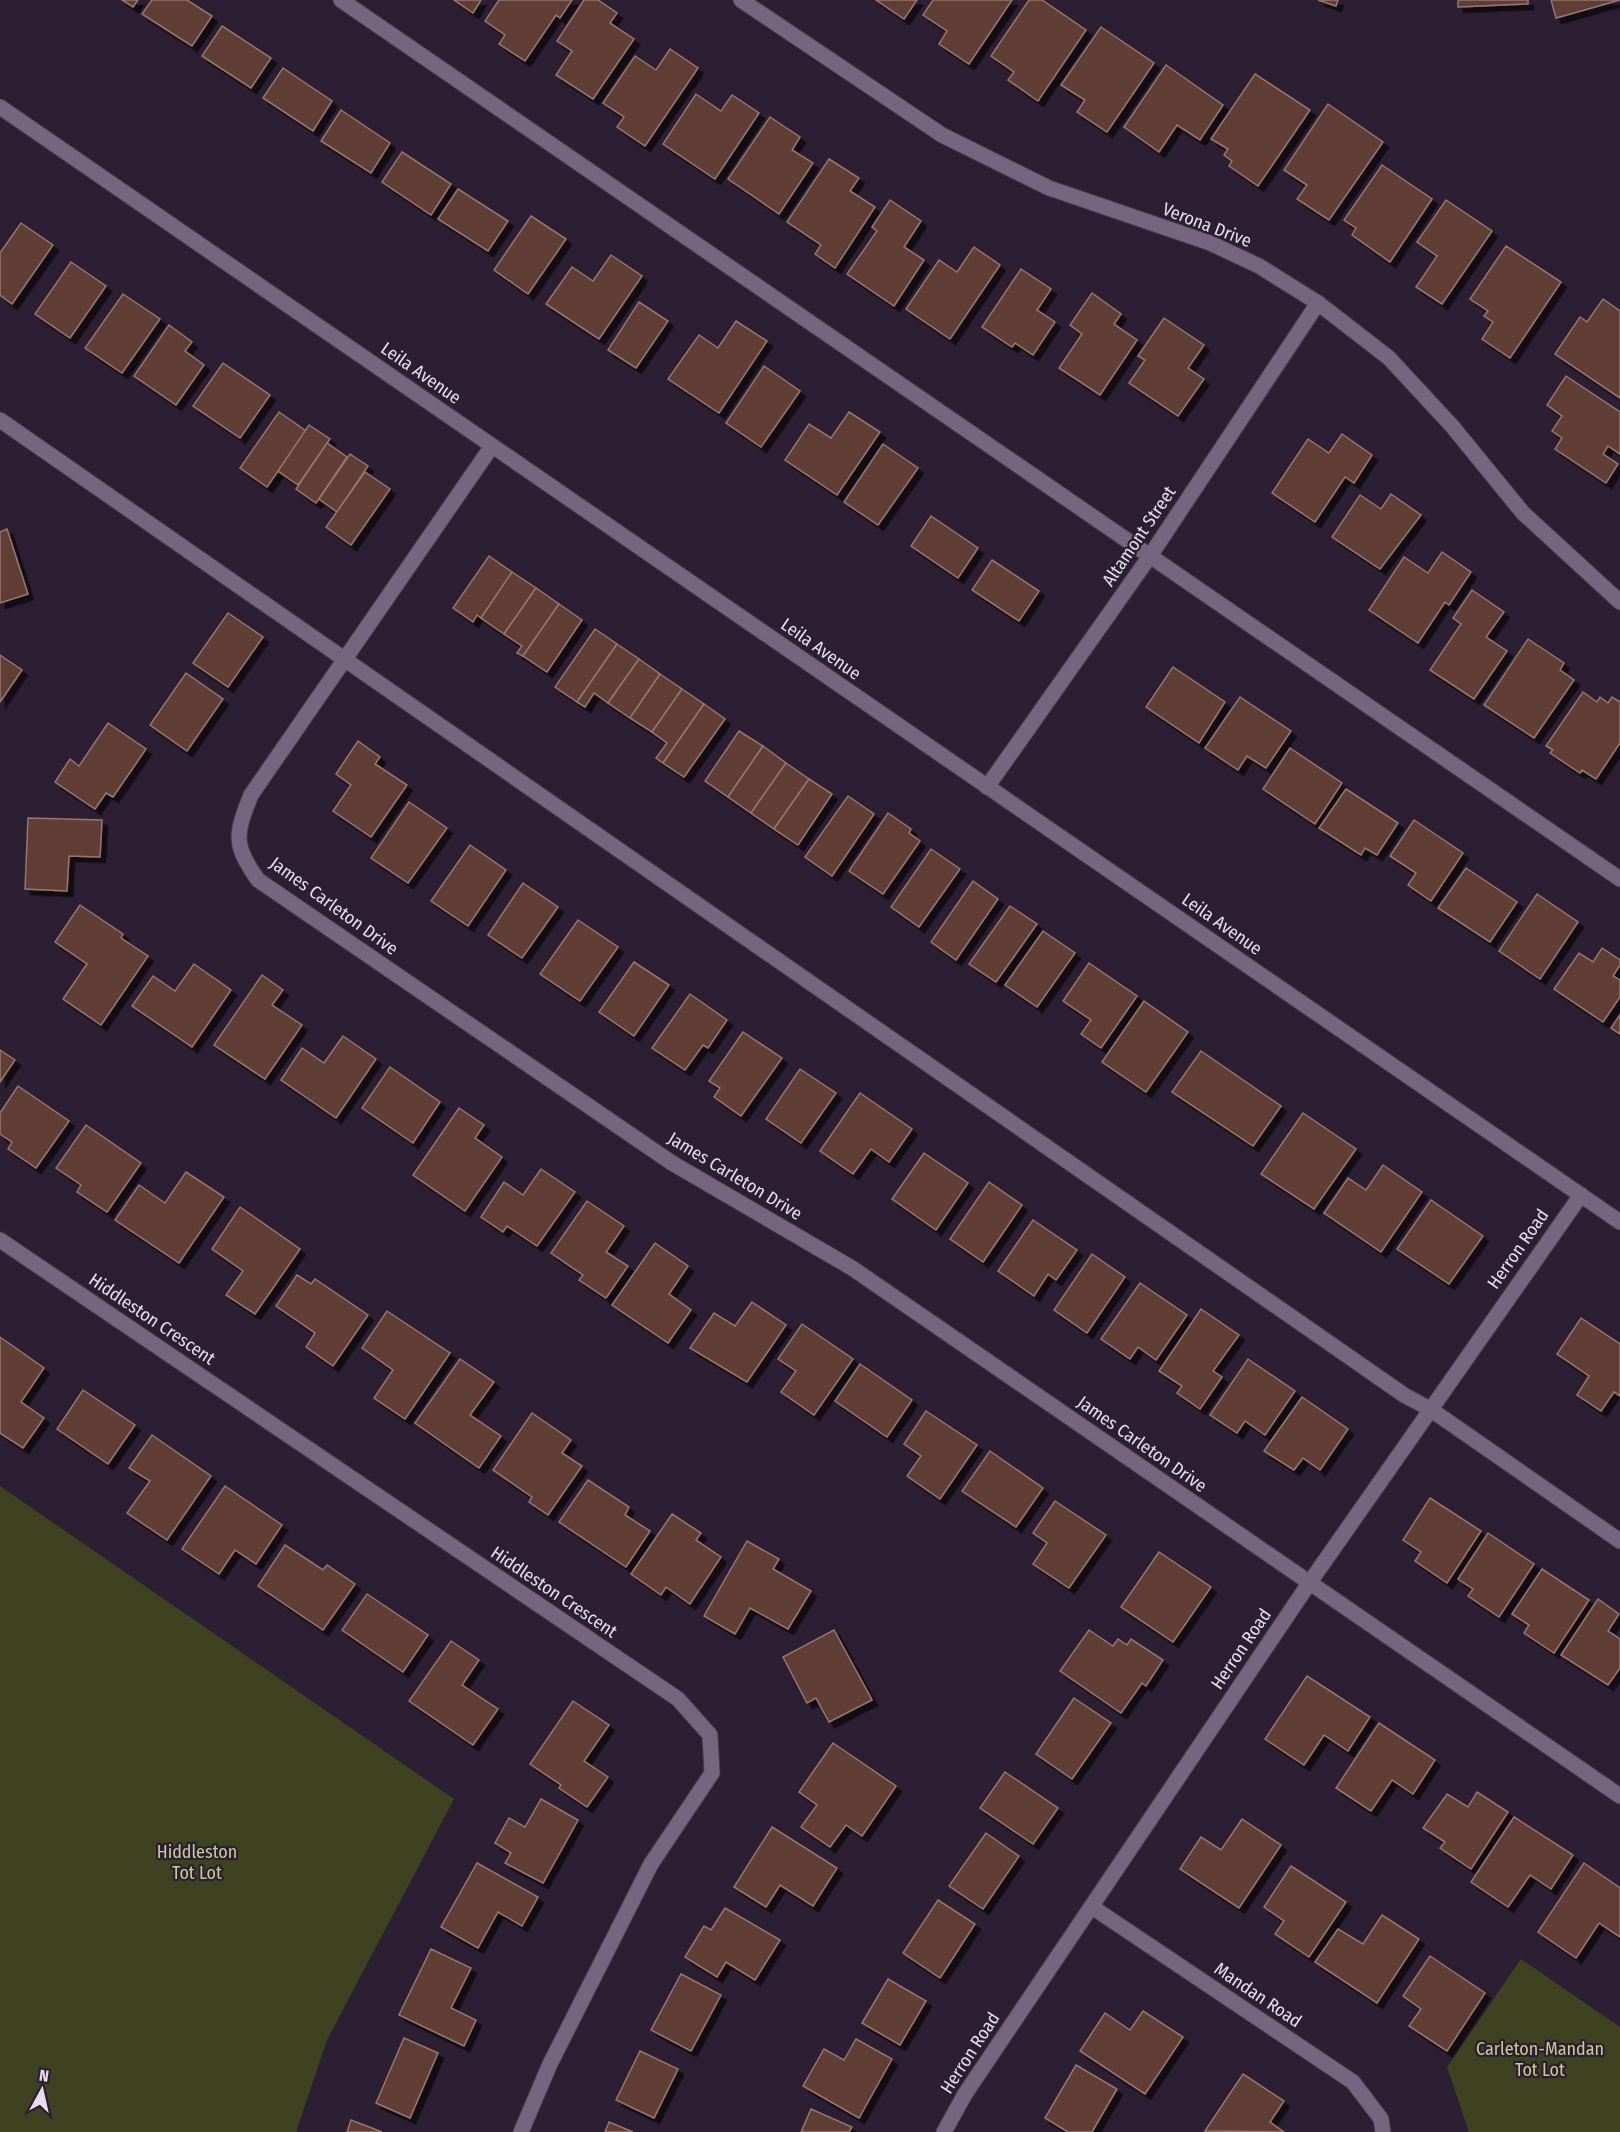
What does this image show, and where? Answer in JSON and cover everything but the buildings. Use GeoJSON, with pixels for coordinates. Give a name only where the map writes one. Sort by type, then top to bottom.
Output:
{"type":"FeatureCollection","features":[{"type":"Feature","properties":{"kind":"street"},"geometry":{"type":"LineString","coordinates":[[341,0],[1620,879]]}},
{"type":"Feature","properties":{"kind":"street","name":"Verona Drive"},"geometry":{"type":"LineString","coordinates":[[741,0],[942,135],[1049,188],[1210,243],[1259,266],[1318,303],[1389,358],[1452,426],[1523,513],[1620,602]]}},
{"type":"Feature","properties":{"kind":"street","name":"Leila Avenue"},"geometry":{"type":"LineString","coordinates":[[0,108],[1620,1222]]}},
{"type":"Feature","properties":{"kind":"street","name":"Altamont Street"},"geometry":{"type":"LineString","coordinates":[[987,787],[1150,556],[1318,303]]}},
{"type":"Feature","properties":{"kind":"street"},"geometry":{"type":"LineString","coordinates":[[0,420],[346,658],[1404,1395],[1430,1409],[1620,1541]]}},
{"type":"Feature","properties":{"kind":"street","name":"James Carleton Drive"},"geometry":{"type":"LineString","coordinates":[[492,446],[251,795],[238,828],[242,856],[258,880],[672,1163],[852,1268],[1620,1796]]}},
{"type":"Feature","properties":{"kind":"street","name":"Herron Road"},"geometry":{"type":"LineString","coordinates":[[944,2132],[965,2094],[1310,1581],[1581,1195]]}},
{"type":"Feature","properties":{"kind":"street","name":"Hiddleston Crescent"},"geometry":{"type":"LineString","coordinates":[[0,1239],[678,1699],[710,1735],[712,1773],[651,1864],[550,2064],[521,2132]]}},
{"type":"Feature","properties":{"kind":"street","name":"Mandan Road"},"geometry":{"type":"LineString","coordinates":[[1092,1907],[1353,2082],[1381,2119],[1383,2132]]}},
{"type":"Feature","properties":{"kind":"green space","name":"Hiddleston Tot Lot"},"geometry":{"type":"Polygon","coordinates":[[[0,1486],[454,1799],[327,2040],[296,2132],[0,2132],[0,1486]]]}},
{"type":"Feature","properties":{"kind":"green space","name":"Carleton-Mandan Tot Lot"},"geometry":{"type":"Polygon","coordinates":[[[1521,1959],[1620,2027],[1620,2132],[1469,2132],[1447,2067],[1521,1959]]]}}]}
